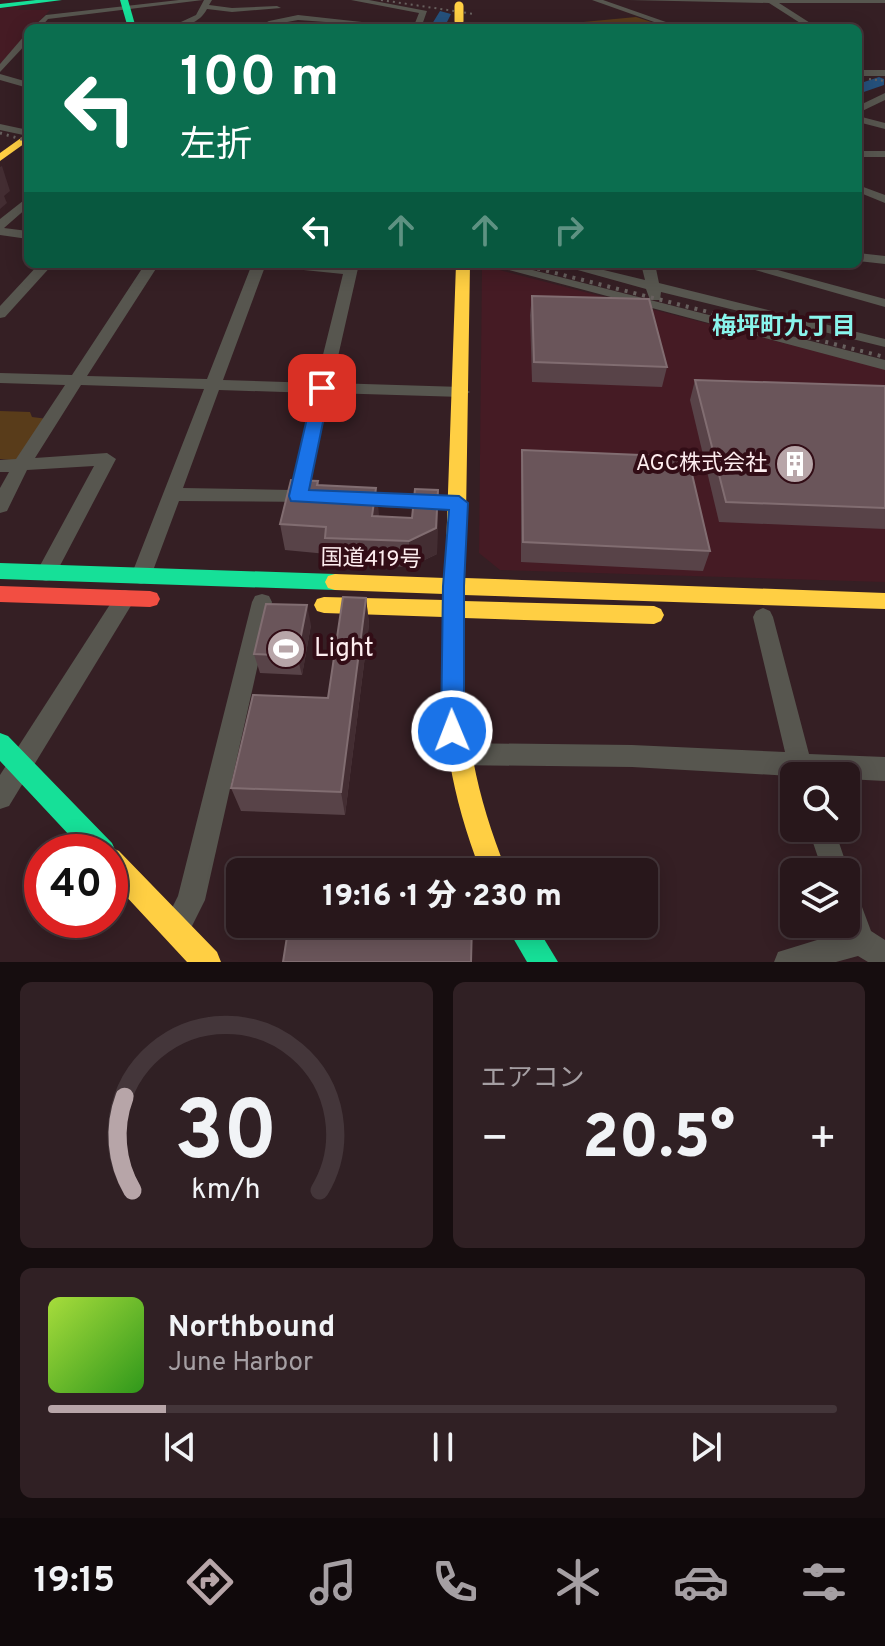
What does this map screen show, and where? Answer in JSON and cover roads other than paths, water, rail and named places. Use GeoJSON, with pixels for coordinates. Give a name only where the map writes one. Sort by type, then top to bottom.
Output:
{"type":"FeatureCollection","features":[{"type":"Feature","properties":{"kind":"main road"},"geometry":{"type":"LineString","coordinates":[[2,5],[58,0]]}},
{"type":"Feature","properties":{"kind":"main road"},"geometry":{"type":"LineString","coordinates":[[126,4],[131,24]]}},
{"type":"Feature","properties":{"kind":"main road"},"geometry":{"type":"LineString","coordinates":[[463,268],[459,503],[451,708],[454,754],[470,816],[488,858]]}},
{"type":"Feature","properties":{"kind":"main road","name":"国道419号"},"geometry":{"type":"LineString","coordinates":[[0,571],[885,601]]}},
{"type":"Feature","properties":{"kind":"main road"},"geometry":{"type":"LineString","coordinates":[[0,594],[170,599]]}},
{"type":"Feature","properties":{"kind":"main road","name":"国道419号"},"geometry":{"type":"LineString","coordinates":[[306,604],[454,611],[670,615]]}},
{"type":"Feature","properties":{"kind":"main road"},"geometry":{"type":"LineString","coordinates":[[0,744],[86,834]]}},
{"type":"Feature","properties":{"kind":"main road"},"geometry":{"type":"LineString","coordinates":[[128,879],[207,962]]}},
{"type":"Feature","properties":{"kind":"main road"},"geometry":{"type":"LineString","coordinates":[[528,938],[544,962]]}},
{"type":"Feature","properties":{"kind":"street"},"geometry":{"type":"LineString","coordinates":[[276,19],[277,8],[284,0]]}},
{"type":"Feature","properties":{"kind":"street"},"geometry":{"type":"LineString","coordinates":[[355,0],[423,11],[420,24]]}},
{"type":"Feature","properties":{"kind":"street"},"geometry":{"type":"LineString","coordinates":[[396,0],[427,4]]}},
{"type":"Feature","properties":{"kind":"street"},"geometry":{"type":"LineString","coordinates":[[596,0],[667,24]]}},
{"type":"Feature","properties":{"kind":"street"},"geometry":{"type":"LineString","coordinates":[[634,0],[885,1]]}},
{"type":"Feature","properties":{"kind":"street"},"geometry":{"type":"LineString","coordinates":[[771,1],[808,24]]}},
{"type":"Feature","properties":{"kind":"street"},"geometry":{"type":"LineString","coordinates":[[40,24],[46,17],[82,17],[126,4],[204,2],[232,10],[277,8]]}},
{"type":"Feature","properties":{"kind":"street"},"geometry":{"type":"LineString","coordinates":[[182,24],[199,17],[204,2]]}},
{"type":"Feature","properties":{"kind":"street"},"geometry":{"type":"LineString","coordinates":[[367,24],[381,2]]}},
{"type":"Feature","properties":{"kind":"street"},"geometry":{"type":"LineString","coordinates":[[314,24],[318,18],[339,6]]}},
{"type":"Feature","properties":{"kind":"street"},"geometry":{"type":"LineString","coordinates":[[267,24],[276,19],[318,18],[354,24]]}},
{"type":"Feature","properties":{"kind":"street"},"geometry":{"type":"LineString","coordinates":[[24,42],[0,70],[24,82]]}},
{"type":"Feature","properties":{"kind":"street"},"geometry":{"type":"LineString","coordinates":[[12,55],[24,54]]}},
{"type":"Feature","properties":{"kind":"street"},"geometry":{"type":"LineString","coordinates":[[862,73],[885,73]]}},
{"type":"Feature","properties":{"kind":"street"},"geometry":{"type":"LineString","coordinates":[[0,90],[24,84]]}},
{"type":"Feature","properties":{"kind":"street"},"geometry":{"type":"LineString","coordinates":[[862,108],[885,96]]}},
{"type":"Feature","properties":{"kind":"street"},"geometry":{"type":"LineString","coordinates":[[862,120],[885,126]]}},
{"type":"Feature","properties":{"kind":"street"},"geometry":{"type":"LineString","coordinates":[[0,127],[24,134]]}},
{"type":"Feature","properties":{"kind":"street"},"geometry":{"type":"LineString","coordinates":[[862,154],[885,154]]}},
{"type":"Feature","properties":{"kind":"street"},"geometry":{"type":"LineString","coordinates":[[862,189],[883,195]]}},
{"type":"Feature","properties":{"kind":"street"},"geometry":{"type":"LineString","coordinates":[[0,225],[24,204]]}},
{"type":"Feature","properties":{"kind":"street"},"geometry":{"type":"LineString","coordinates":[[0,231],[24,234]]}},
{"type":"Feature","properties":{"kind":"street"},"geometry":{"type":"LineString","coordinates":[[862,257],[885,260]]}},
{"type":"Feature","properties":{"kind":"street"},"geometry":{"type":"LineString","coordinates":[[0,314],[42,268]]}},
{"type":"Feature","properties":{"kind":"street"},"geometry":{"type":"LineString","coordinates":[[0,506],[20,467],[149,268]]}},
{"type":"Feature","properties":{"kind":"street"},"geometry":{"type":"LineString","coordinates":[[141,576],[258,268]]}},
{"type":"Feature","properties":{"kind":"street"},"geometry":{"type":"LineString","coordinates":[[298,496],[351,268]]}},
{"type":"Feature","properties":{"kind":"street"},"geometry":{"type":"LineString","coordinates":[[507,268],[885,365]]}},
{"type":"Feature","properties":{"kind":"street"},"geometry":{"type":"LineString","coordinates":[[562,268],[562,284]]}},
{"type":"Feature","properties":{"kind":"street"},"geometry":{"type":"LineString","coordinates":[[578,268],[885,343]]}},
{"type":"Feature","properties":{"kind":"street"},"geometry":{"type":"LineString","coordinates":[[649,268],[655,307]]}},
{"type":"Feature","properties":{"kind":"street"},"geometry":{"type":"LineString","coordinates":[[756,268],[885,303]]}},
{"type":"Feature","properties":{"kind":"street"},"geometry":{"type":"LineString","coordinates":[[0,378],[462,392]]}},
{"type":"Feature","properties":{"kind":"street"},"geometry":{"type":"LineString","coordinates":[[0,466],[107,459],[46,573]]}},
{"type":"Feature","properties":{"kind":"street"},"geometry":{"type":"LineString","coordinates":[[173,494],[459,503]]}},
{"type":"Feature","properties":{"kind":"street"},"geometry":{"type":"LineString","coordinates":[[0,797],[125,598]]}},
{"type":"Feature","properties":{"kind":"street"},"geometry":{"type":"LineString","coordinates":[[176,928],[191,900],[261,602]]}},
{"type":"Feature","properties":{"kind":"street"},"geometry":{"type":"LineString","coordinates":[[763,617],[799,762]]}},
{"type":"Feature","properties":{"kind":"street"},"geometry":{"type":"LineString","coordinates":[[454,754],[632,756],[780,768]]}},
{"type":"Feature","properties":{"kind":"street"},"geometry":{"type":"LineString","coordinates":[[860,769],[885,769]]}},
{"type":"Feature","properties":{"kind":"street"},"geometry":{"type":"LineString","coordinates":[[859,938],[885,956]]}},
{"type":"Feature","properties":{"kind":"street"},"geometry":{"type":"LineString","coordinates":[[788,962],[860,941]]}},
{"type":"Feature","properties":{"kind":"waterway"},"geometry":{"type":"LineString","coordinates":[[439,24],[445,14]]}},
{"type":"Feature","properties":{"kind":"waterway"},"geometry":{"type":"LineString","coordinates":[[862,88],[879,82]]}},
{"type":"Feature","properties":{"kind":"railway"},"geometry":{"type":"LineString","coordinates":[[381,0],[474,14]]}},
{"type":"Feature","properties":{"kind":"railway"},"geometry":{"type":"LineString","coordinates":[[869,79],[885,81]]}},
{"type":"Feature","properties":{"kind":"railway"},"geometry":{"type":"LineString","coordinates":[[0,133],[24,140]]}},
{"type":"Feature","properties":{"kind":"railway"},"geometry":{"type":"LineString","coordinates":[[536,268],[885,357]]}},
{"type":"Feature","properties":{"kind":"place","name":"AGC株式会社"},"geometry":{"type":"Point","coordinates":[795,464]}},
{"type":"Feature","properties":{"kind":"place","name":"Light"},"geometry":{"type":"Point","coordinates":[286,649]}},
{"type":"Feature","properties":{"kind":"district","name":"梅坪町九丁目"},"geometry":{"type":"Point","coordinates":[784,328]}}]}
